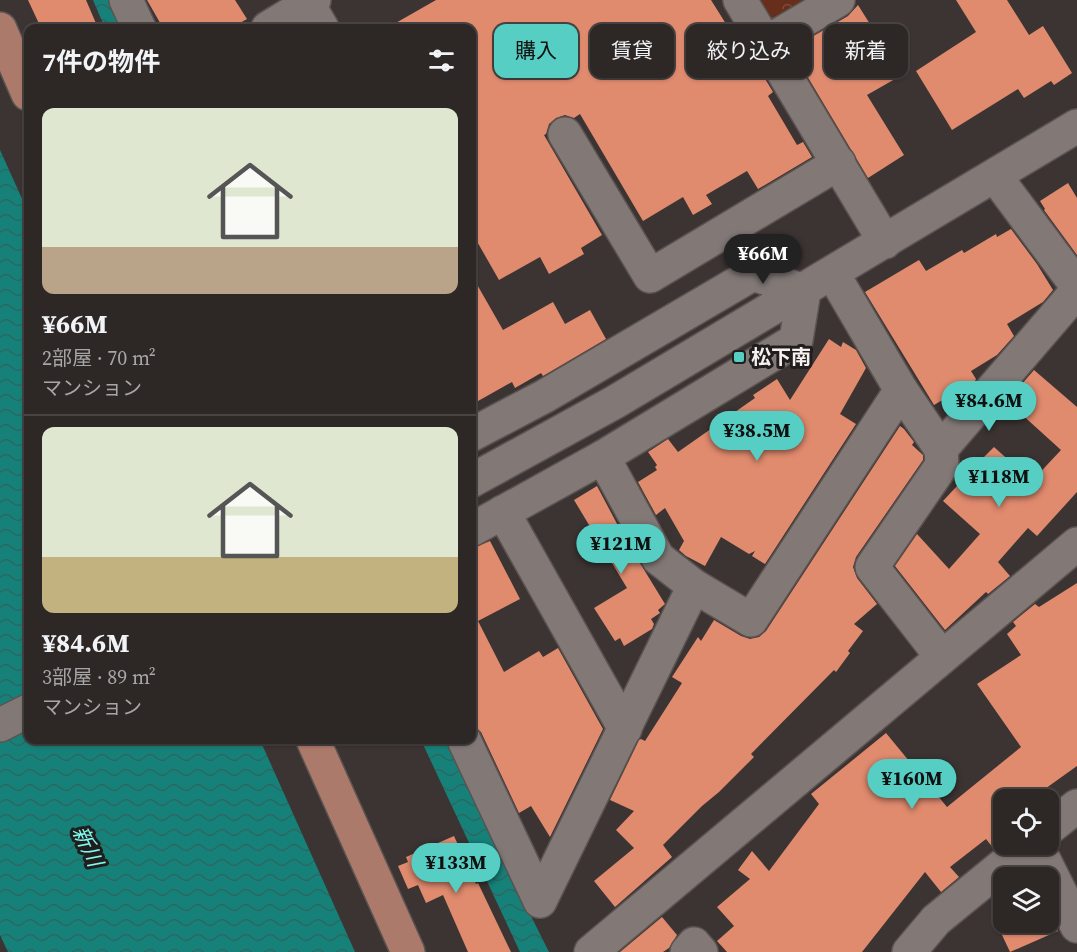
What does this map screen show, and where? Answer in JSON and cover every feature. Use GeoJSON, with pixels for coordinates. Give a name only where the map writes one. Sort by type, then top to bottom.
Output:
{"type":"FeatureCollection","features":[{"type":"Feature","properties":{"kind":"main road"},"geometry":{"type":"LineString","coordinates":[[0,29],[24,85]]}},
{"type":"Feature","properties":{"kind":"main road"},"geometry":{"type":"LineString","coordinates":[[315,744],[408,952]]}},
{"type":"Feature","properties":{"kind":"street"},"geometry":{"type":"LineString","coordinates":[[126,0],[137,24]]}},
{"type":"Feature","properties":{"kind":"street"},"geometry":{"type":"LineString","coordinates":[[740,0],[755,24]]}},
{"type":"Feature","properties":{"kind":"street"},"geometry":{"type":"LineString","coordinates":[[797,24],[838,0]]}},
{"type":"Feature","properties":{"kind":"street"},"geometry":{"type":"LineString","coordinates":[[279,24],[314,11]]}},
{"type":"Feature","properties":{"kind":"street"},"geometry":{"type":"LineString","coordinates":[[788,78],[885,242]]}},
{"type":"Feature","properties":{"kind":"street"},"geometry":{"type":"LineString","coordinates":[[476,478],[615,402],[833,274],[1077,126]]}},
{"type":"Feature","properties":{"kind":"street"},"geometry":{"type":"LineString","coordinates":[[565,134],[650,276],[839,163]]}},
{"type":"Feature","properties":{"kind":"street"},"geometry":{"type":"LineString","coordinates":[[995,176],[1077,286]]}},
{"type":"Feature","properties":{"kind":"street"},"geometry":{"type":"LineString","coordinates":[[476,432],[545,396],[753,274],[804,291]]}},
{"type":"Feature","properties":{"kind":"street"},"geometry":{"type":"LineString","coordinates":[[833,274],[901,390],[941,450],[942,465],[872,567],[942,657]]}},
{"type":"Feature","properties":{"kind":"street"},"geometry":{"type":"LineString","coordinates":[[476,527],[603,457],[796,340],[804,291]]}},
{"type":"Feature","properties":{"kind":"street"},"geometry":{"type":"LineString","coordinates":[[941,450],[1077,291]]}},
{"type":"Feature","properties":{"kind":"street"},"geometry":{"type":"LineString","coordinates":[[603,457],[658,558],[694,586],[751,620],[901,390]]}},
{"type":"Feature","properties":{"kind":"street"},"geometry":{"type":"LineString","coordinates":[[503,512],[625,729]]}},
{"type":"Feature","properties":{"kind":"street"},"geometry":{"type":"LineString","coordinates":[[591,952],[1077,544]]}},
{"type":"Feature","properties":{"kind":"street"},"geometry":{"type":"LineString","coordinates":[[466,744],[540,900],[694,586]]}},
{"type":"Feature","properties":{"kind":"street"},"geometry":{"type":"LineString","coordinates":[[0,725],[24,713]]}},
{"type":"Feature","properties":{"kind":"street"},"geometry":{"type":"LineString","coordinates":[[1059,820],[1077,806]]}},
{"type":"Feature","properties":{"kind":"street"},"geometry":{"type":"LineString","coordinates":[[909,952],[936,920],[1016,855]]}},
{"type":"Feature","properties":{"kind":"street"},"geometry":{"type":"LineString","coordinates":[[1042,855],[1077,926]]}},
{"type":"Feature","properties":{"kind":"street"},"geometry":{"type":"LineString","coordinates":[[687,952],[694,944],[701,952]]}},
{"type":"Feature","properties":{"kind":"green space"},"geometry":{"type":"Polygon","coordinates":[[[754,0],[813,0],[778,22],[765,19],[754,0]]]}},
{"type":"Feature","properties":{"kind":"water"},"geometry":{"type":"Polygon","coordinates":[[[93,0],[115,0],[125,24],[103,24],[93,0]]]}},
{"type":"Feature","properties":{"kind":"water","name":"新川"},"geometry":{"type":"Polygon","coordinates":[[[0,150],[24,203],[24,744],[262,744],[355,952],[8,952],[0,935],[0,150]]]}},
{"type":"Feature","properties":{"kind":"water"},"geometry":{"type":"Polygon","coordinates":[[[423,744],[451,744],[549,952],[520,952],[423,744]]]}},
{"type":"Feature","properties":{"kind":"building"},"geometry":{"type":"Polygon","coordinates":[[[28,0],[86,0],[96,24],[39,24],[28,0]]]}},
{"type":"Feature","properties":{"kind":"building"},"geometry":{"type":"Polygon","coordinates":[[[147,0],[235,0],[247,19],[238,24],[161,24],[147,0]]]}},
{"type":"Feature","properties":{"kind":"building"},"geometry":{"type":"Polygon","coordinates":[[[436,0],[711,0],[726,24],[686,24],[686,78],[765,78],[773,92],[768,96],[797,145],[803,142],[812,157],[758,189],[747,171],[706,195],[712,204],[693,215],[683,197],[643,221],[580,114],[574,118],[565,115],[556,118],[549,124],[544,135],[602,235],[581,248],[584,254],[549,274],[540,257],[499,280],[476,240],[476,24],[394,24],[436,0]]]}},
{"type":"Feature","properties":{"kind":"building"},"geometry":{"type":"Polygon","coordinates":[[[956,0],[1007,0],[1029,35],[1043,26],[1072,73],[1054,85],[1051,81],[1024,98],[1018,89],[952,130],[916,71],[976,32],[956,0]]]}},
{"type":"Feature","properties":{"kind":"building"},"geometry":{"type":"Polygon","coordinates":[[[858,5],[870,24],[834,24],[848,16],[858,5]]]}},
{"type":"Feature","properties":{"kind":"building"},"geometry":{"type":"Polygon","coordinates":[[[824,30],[824,78],[897,78],[867,95],[904,155],[868,178],[808,78],[812,78],[812,37],[824,30]]]}},
{"type":"Feature","properties":{"kind":"building"},"geometry":{"type":"Polygon","coordinates":[[[1068,183],[1077,198],[1077,255],[1040,201],[1068,183]]]}},
{"type":"Feature","properties":{"kind":"building"},"geometry":{"type":"Polygon","coordinates":[[[1011,229],[1053,290],[1043,302],[1007,324],[1014,336],[997,355],[971,371],[975,381],[934,405],[865,292],[919,260],[926,271],[962,250],[964,253],[996,234],[997,237],[1011,229]]]}},
{"type":"Feature","properties":{"kind":"building"},"geometry":{"type":"Polygon","coordinates":[[[476,283],[503,330],[553,302],[565,324],[590,310],[606,339],[543,376],[541,373],[515,388],[512,382],[476,402],[476,283]]]}},
{"type":"Feature","properties":{"kind":"building"},"geometry":{"type":"Polygon","coordinates":[[[829,339],[841,347],[843,342],[856,350],[866,368],[840,414],[856,424],[765,564],[752,556],[755,551],[749,554],[721,537],[705,566],[686,556],[679,550],[684,541],[665,508],[656,515],[638,482],[657,470],[655,467],[657,465],[648,452],[668,439],[678,452],[755,398],[753,395],[777,379],[790,400],[829,339]]]}},
{"type":"Feature","properties":{"kind":"building"},"geometry":{"type":"Polygon","coordinates":[[[1034,370],[1077,407],[1077,492],[1037,536],[1028,528],[998,562],[1010,576],[988,594],[986,592],[945,630],[895,566],[917,534],[949,569],[980,534],[943,501],[971,471],[973,472],[971,470],[994,447],[1032,481],[1061,450],[1007,401],[1034,370]]]}},
{"type":"Feature","properties":{"kind":"building"},"geometry":{"type":"Polygon","coordinates":[[[900,426],[914,442],[912,445],[923,455],[923,460],[856,557],[853,567],[857,578],[877,604],[854,624],[863,631],[848,651],[850,653],[836,672],[834,670],[751,754],[754,757],[663,845],[672,857],[615,907],[594,881],[634,848],[616,830],[634,811],[610,800],[639,740],[645,741],[682,683],[672,677],[698,637],[701,641],[714,620],[750,639],[759,637],[766,631],[900,426]]]}},
{"type":"Feature","properties":{"kind":"building"},"geometry":{"type":"Polygon","coordinates":[[[597,486],[624,537],[665,604],[658,610],[660,613],[651,619],[654,624],[652,629],[624,646],[620,638],[615,641],[594,608],[627,588],[574,500],[597,486]]]}},
{"type":"Feature","properties":{"kind":"building"},"geometry":{"type":"Polygon","coordinates":[[[490,541],[520,599],[478,621],[504,672],[539,651],[543,657],[558,648],[603,729],[550,837],[531,806],[519,813],[481,732],[476,728],[476,547],[490,541]]]}},
{"type":"Feature","properties":{"kind":"building"},"geometry":{"type":"Polygon","coordinates":[[[1077,583],[1077,766],[1045,789],[993,789],[993,848],[986,839],[950,867],[959,877],[941,892],[925,872],[862,952],[727,952],[717,941],[734,926],[717,907],[750,879],[738,870],[752,851],[769,871],[819,804],[811,794],[886,733],[947,807],[1021,747],[977,684],[1021,655],[1007,634],[1016,626],[1013,622],[1035,604],[1039,607],[1077,583]]]}},
{"type":"Feature","properties":{"kind":"building"},"geometry":{"type":"Polygon","coordinates":[[[454,836],[511,952],[468,952],[443,895],[426,903],[418,885],[408,889],[398,866],[408,862],[406,857],[454,836]]]}},
{"type":"Feature","properties":{"kind":"building"},"geometry":{"type":"Polygon","coordinates":[[[662,917],[677,935],[669,948],[663,952],[620,952],[662,917]]]}},
{"type":"Feature","properties":{"kind":"building"},"geometry":{"type":"Polygon","coordinates":[[[1001,933],[1053,933],[1010,952],[1001,933]]]}},
{"type":"Feature","properties":{"kind":"place","name":"松下南"},"geometry":{"type":"Point","coordinates":[739,357]}}]}
